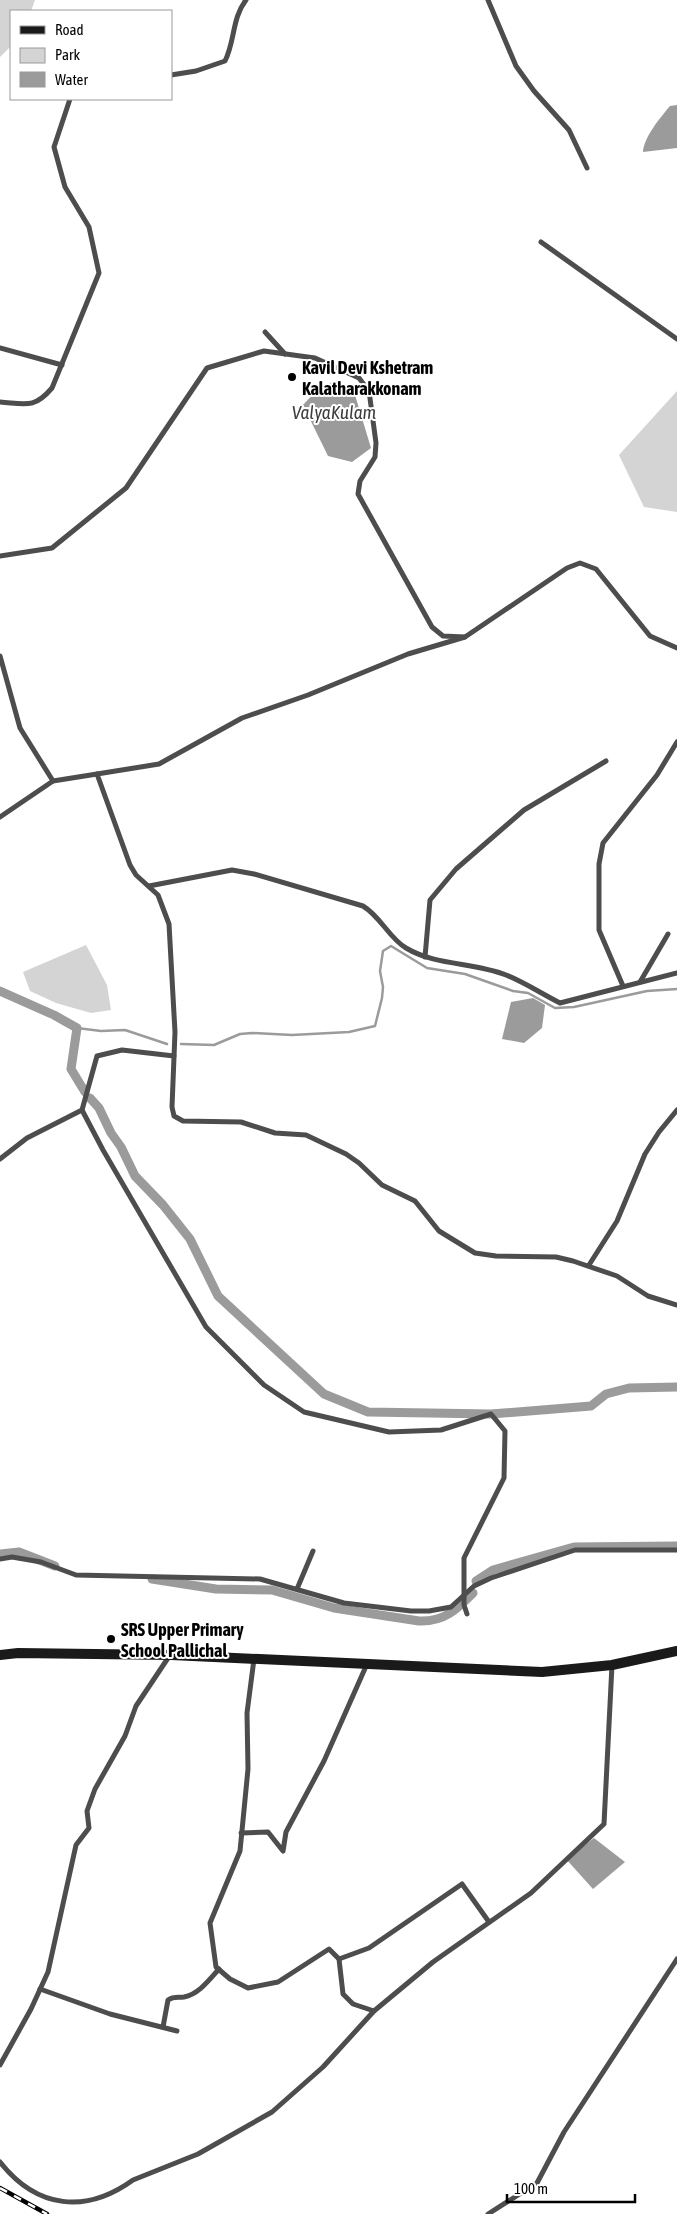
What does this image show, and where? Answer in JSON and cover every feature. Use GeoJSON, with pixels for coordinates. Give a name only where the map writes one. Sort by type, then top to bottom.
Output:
{"type":"FeatureCollection","features":[{"type":"Feature","properties":{"kind":"street"},"geometry":{"type":"LineString","coordinates":[[172,74],[196,71],[224,61],[232,41],[235,22],[246,0]]}},
{"type":"Feature","properties":{"kind":"street"},"geometry":{"type":"LineString","coordinates":[[488,0],[516,66],[534,91],[569,130],[586,168]]}},
{"type":"Feature","properties":{"kind":"street"},"geometry":{"type":"LineString","coordinates":[[0,402],[33,404],[45,397],[52,388],[99,273],[89,227],[65,187],[54,147],[70,100]]}},
{"type":"Feature","properties":{"kind":"street"},"geometry":{"type":"LineString","coordinates":[[541,242],[677,339]]}},
{"type":"Feature","properties":{"kind":"street"},"geometry":{"type":"LineString","coordinates":[[265,332],[286,354]]}},
{"type":"Feature","properties":{"kind":"street"},"geometry":{"type":"LineString","coordinates":[[0,348],[62,365]]}},
{"type":"Feature","properties":{"kind":"street"},"geometry":{"type":"LineString","coordinates":[[0,556],[52,548],[126,488],[207,368],[264,351],[315,358],[359,378],[370,391],[376,443],[374,457],[360,481],[358,494],[432,627],[443,636],[465,637]]}},
{"type":"Feature","properties":{"kind":"street"},"geometry":{"type":"LineString","coordinates":[[0,817],[53,781],[159,764],[242,718],[308,695],[408,654],[465,637],[567,568],[580,563],[596,569],[650,636],[677,648]]}},
{"type":"Feature","properties":{"kind":"street"},"geometry":{"type":"LineString","coordinates":[[0,656],[20,728],[53,781]]}},
{"type":"Feature","properties":{"kind":"street"},"geometry":{"type":"LineString","coordinates":[[623,986],[599,930],[599,864],[603,843],[657,775],[677,742]]}},
{"type":"Feature","properties":{"kind":"street"},"geometry":{"type":"LineString","coordinates":[[425,957],[430,900],[456,869],[524,810],[606,761]]}},
{"type":"Feature","properties":{"kind":"street"},"geometry":{"type":"LineString","coordinates":[[97,774],[130,865],[136,875],[158,895],[163,903],[169,924],[173,982],[174,1056],[172,1107],[177,1119],[188,1122],[241,1122],[275,1133],[306,1135],[346,1154],[360,1163],[382,1185],[415,1201],[439,1231],[475,1253],[496,1256],[556,1257],[589,1265],[617,1276],[648,1296],[677,1305]]}},
{"type":"Feature","properties":{"kind":"street"},"geometry":{"type":"LineString","coordinates":[[149,886],[232,870],[254,874],[364,906],[375,913],[387,930],[405,948],[425,957],[505,974],[560,1003],[677,973]]}},
{"type":"Feature","properties":{"kind":"street"},"geometry":{"type":"LineString","coordinates":[[640,982],[668,934]]}},
{"type":"Feature","properties":{"kind":"street"},"geometry":{"type":"LineString","coordinates":[[174,1056],[122,1050],[97,1056],[82,1110],[103,1150],[206,1327],[264,1385],[304,1412],[389,1432],[442,1430],[491,1414],[505,1431],[504,1478],[464,1558],[464,1604],[468,1614]]}},
{"type":"Feature","properties":{"kind":"street"},"geometry":{"type":"LineString","coordinates":[[0,1159],[27,1138],[82,1110]]}},
{"type":"Feature","properties":{"kind":"street"},"geometry":{"type":"LineString","coordinates":[[589,1265],[617,1221],[645,1154],[677,1110]]}},
{"type":"Feature","properties":{"kind":"street"},"geometry":{"type":"LineString","coordinates":[[0,1559],[12,1557],[41,1562],[76,1575],[260,1579],[344,1603],[429,1612],[451,1607],[474,1586],[491,1578],[575,1550],[677,1550]]}},
{"type":"Feature","properties":{"kind":"street"},"geometry":{"type":"LineString","coordinates":[[297,1589],[313,1551]]}},
{"type":"Feature","properties":{"kind":"street"},"geometry":{"type":"LineString","coordinates":[[0,1655],[18,1653],[171,1655],[542,1672],[612,1665],[677,1651]]}},
{"type":"Feature","properties":{"kind":"street"},"geometry":{"type":"LineString","coordinates":[[0,2065],[40,1989],[53,1953],[60,1911],[76,1845],[89,1828],[87,1811],[95,1789],[125,1736],[136,1706],[171,1655]]}},
{"type":"Feature","properties":{"kind":"street"},"geometry":{"type":"LineString","coordinates":[[254,1659],[247,1713],[248,1769],[240,1852],[210,1923],[216,1967],[230,1979],[248,1988],[278,1982],[329,1949],[339,1959],[343,1994],[353,2004],[374,2011]]}},
{"type":"Feature","properties":{"kind":"street"},"geometry":{"type":"LineString","coordinates":[[241,1833],[268,1832],[283,1851],[286,1832],[324,1761],[367,1664]]}},
{"type":"Feature","properties":{"kind":"street"},"geometry":{"type":"LineString","coordinates":[[96,2206],[126,2187],[133,2180],[198,2154],[272,2112],[323,2067],[374,2011],[433,1962],[531,1892],[604,1824],[612,1665]]}},
{"type":"Feature","properties":{"kind":"street"},"geometry":{"type":"LineString","coordinates":[[339,1959],[369,1948],[462,1884],[490,1922]]}},
{"type":"Feature","properties":{"kind":"street"},"geometry":{"type":"LineString","coordinates":[[488,2214],[537,2183],[564,2132],[677,1959]]}},
{"type":"Feature","properties":{"kind":"street"},"geometry":{"type":"LineString","coordinates":[[163,2027],[168,2000],[172,1997],[183,1997],[197,1992],[219,1969]]}},
{"type":"Feature","properties":{"kind":"street"},"geometry":{"type":"LineString","coordinates":[[40,1989],[110,2014],[177,2030]]}},
{"type":"Feature","properties":{"kind":"street"},"geometry":{"type":"LineString","coordinates":[[0,2162],[14,2180],[36,2197],[66,2208]]}},
{"type":"Feature","properties":{"kind":"green space"},"geometry":{"type":"Polygon","coordinates":[[[0,0],[35,0],[31,10],[10,10],[10,47],[0,57],[0,0]]]}},
{"type":"Feature","properties":{"kind":"green space"},"geometry":{"type":"Polygon","coordinates":[[[677,391],[677,512],[644,507],[619,455],[677,391]]]}},
{"type":"Feature","properties":{"kind":"green space"},"geometry":{"type":"Polygon","coordinates":[[[86,945],[107,985],[111,1010],[91,1013],[56,1003],[30,991],[23,972],[86,945]]]}},
{"type":"Feature","properties":{"kind":"water"},"geometry":{"type":"Polygon","coordinates":[[[677,105],[677,148],[643,152],[646,140],[657,122],[670,106],[677,105]]]}},
{"type":"Feature","properties":{"kind":"water","name":"ValyaKulam"},"geometry":{"type":"Polygon","coordinates":[[[332,382],[352,385],[371,448],[352,462],[328,456],[303,405],[315,392],[332,382]]]}},
{"type":"Feature","properties":{"kind":"water"},"geometry":{"type":"Polygon","coordinates":[[[533,998],[545,1005],[542,1028],[524,1043],[502,1039],[511,1002],[533,998]]]}},
{"type":"Feature","properties":{"kind":"water"},"geometry":{"type":"Polygon","coordinates":[[[594,1838],[625,1862],[593,1889],[566,1859],[594,1838]]]}},
{"type":"Feature","properties":{"kind":"waterway"},"geometry":{"type":"LineString","coordinates":[[181,1044],[214,1045],[240,1034],[292,1035],[349,1032],[375,1026],[382,998],[383,987],[380,971],[383,951],[391,946],[427,968],[465,974],[513,991],[528,993],[555,1008],[574,1007],[647,991],[677,989]]}},
{"type":"Feature","properties":{"kind":"waterway"},"geometry":{"type":"LineString","coordinates":[[0,991],[54,1015],[77,1028],[71,1069],[85,1092]]}},
{"type":"Feature","properties":{"kind":"waterway"},"geometry":{"type":"LineString","coordinates":[[77,1028],[101,1031],[125,1030],[167,1044]]}},
{"type":"Feature","properties":{"kind":"waterway"},"geometry":{"type":"LineString","coordinates":[[90,1098],[99,1108],[135,1176],[163,1205],[190,1239],[218,1296],[324,1394],[368,1412],[491,1414],[591,1406],[606,1394],[629,1388],[677,1387]]}},
{"type":"Feature","properties":{"kind":"waterway"},"geometry":{"type":"LineString","coordinates":[[476,1581],[493,1570],[574,1547],[677,1546]]}},
{"type":"Feature","properties":{"kind":"waterway"},"geometry":{"type":"LineString","coordinates":[[0,1554],[19,1552],[55,1566]]}},
{"type":"Feature","properties":{"kind":"waterway"},"geometry":{"type":"LineString","coordinates":[[152,1579],[216,1589],[272,1590],[334,1608],[419,1621],[428,1621],[449,1614],[473,1593]]}},
{"type":"Feature","properties":{"kind":"railway"},"geometry":{"type":"LineString","coordinates":[[0,2188],[47,2214]]}},
{"type":"Feature","properties":{"kind":"place","name":"Kavil Devi Kshetram Kalatharakkonam"},"geometry":{"type":"Point","coordinates":[292,377]}},
{"type":"Feature","properties":{"kind":"place","name":"SRS Upper Primary School Pallichal"},"geometry":{"type":"Point","coordinates":[111,1639]}}]}
